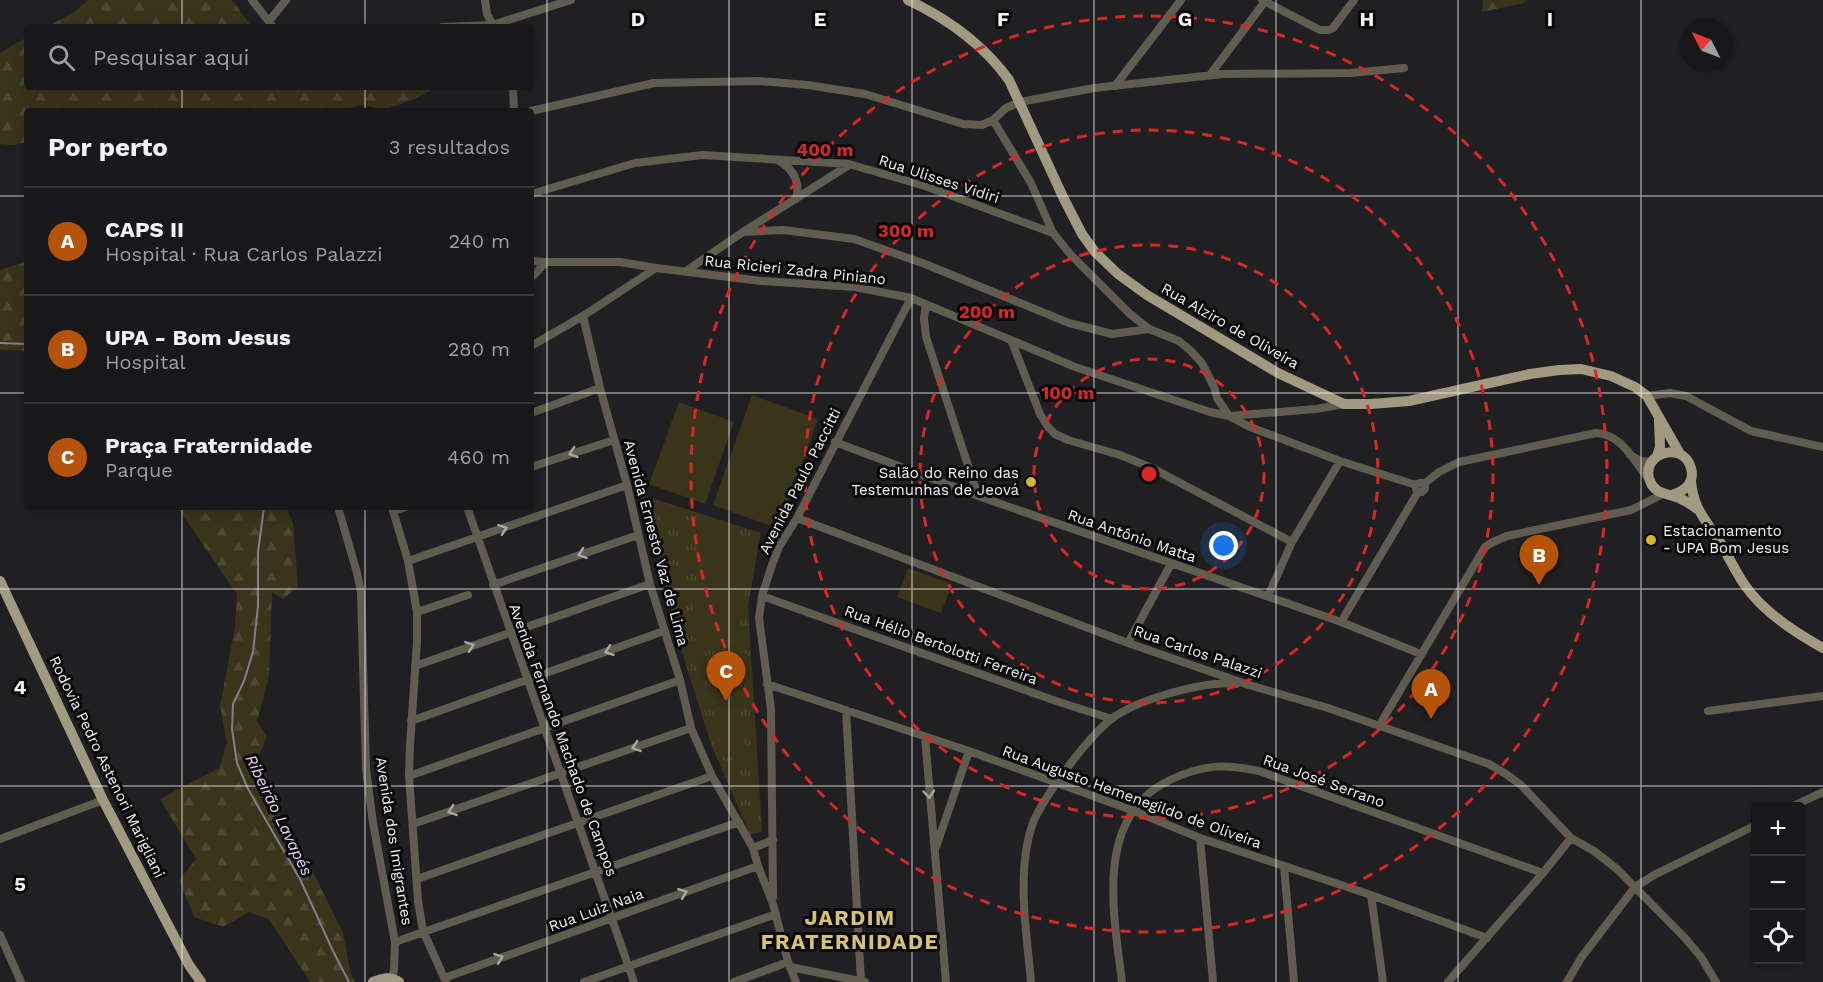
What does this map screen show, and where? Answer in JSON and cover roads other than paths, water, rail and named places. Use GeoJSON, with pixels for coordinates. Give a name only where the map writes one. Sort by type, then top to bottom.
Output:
{"type":"FeatureCollection","features":[{"type":"Feature","properties":{"kind":"main road","name":"Rua Alziro de Oliveira"},"geometry":{"type":"LineString","coordinates":[[908,0],[934,13],[981,47],[1009,80],[1064,199],[1082,234],[1095,252],[1118,274],[1147,295],[1278,373],[1344,404],[1409,401],[1530,374],[1581,369],[1611,376],[1635,387],[1647,396]]}},
{"type":"Feature","properties":{"kind":"main road"},"geometry":{"type":"LineString","coordinates":[[1647,396],[1680,454],[1686,459],[1692,473],[1686,488],[1680,493],[1667,495]]}},
{"type":"Feature","properties":{"kind":"main road"},"geometry":{"type":"LineString","coordinates":[[1659,419],[1660,447],[1648,471],[1650,482],[1656,490],[1697,509]]}},
{"type":"Feature","properties":{"kind":"main road"},"geometry":{"type":"LineString","coordinates":[[1654,459],[1664,452],[1680,454]]}},
{"type":"Feature","properties":{"kind":"main road"},"geometry":{"type":"LineString","coordinates":[[1690,481],[1697,509],[1744,585],[1780,620],[1823,648]]}},
{"type":"Feature","properties":{"kind":"main road","name":"Rodovia Pedro Astenori Marigliani"},"geometry":{"type":"LineString","coordinates":[[0,581],[103,800],[189,965],[201,982]]}},
{"type":"Feature","properties":{"kind":"main road","name":"Rodovia Pedro Astenori Marigliani"},"geometry":{"type":"LineString","coordinates":[[189,965],[195,982]]}},
{"type":"Feature","properties":{"kind":"main road"},"geometry":{"type":"LineString","coordinates":[[373,982],[387,978],[394,981]]}},
{"type":"Feature","properties":{"kind":"street"},"geometry":{"type":"LineString","coordinates":[[252,0],[271,24],[286,0]]}},
{"type":"Feature","properties":{"kind":"street"},"geometry":{"type":"LineString","coordinates":[[485,0],[487,14],[492,24]]}},
{"type":"Feature","properties":{"kind":"street"},"geometry":{"type":"LineString","coordinates":[[499,24],[571,0]]}},
{"type":"Feature","properties":{"kind":"street"},"geometry":{"type":"LineString","coordinates":[[1115,86],[1182,0]]}},
{"type":"Feature","properties":{"kind":"street"},"geometry":{"type":"LineString","coordinates":[[1210,75],[1264,0],[1325,31],[1333,28],[1354,0]]}},
{"type":"Feature","properties":{"kind":"street"},"geometry":{"type":"LineString","coordinates":[[534,110],[654,83],[759,81],[808,85],[865,94],[974,126],[993,120],[1006,108],[1020,102],[1094,88],[1210,75],[1351,73],[1404,68]]}},
{"type":"Feature","properties":{"kind":"street"},"geometry":{"type":"LineString","coordinates":[[513,90],[514,108]]}},
{"type":"Feature","properties":{"kind":"street"},"geometry":{"type":"LineString","coordinates":[[993,120],[1031,183],[1053,233],[1081,266],[1130,314],[1149,329],[1179,341],[1191,351],[1202,363],[1217,398],[1229,416],[1250,427],[1340,461],[1420,487]]}},
{"type":"Feature","properties":{"kind":"street","name":"Rua Ulisses Vidiri"},"geometry":{"type":"LineString","coordinates":[[534,193],[635,163],[702,155],[849,164],[925,186],[1053,233]]}},
{"type":"Feature","properties":{"kind":"street"},"geometry":{"type":"LineString","coordinates":[[777,159],[797,180],[799,189],[796,199]]}},
{"type":"Feature","properties":{"kind":"street"},"geometry":{"type":"LineString","coordinates":[[686,271],[743,231],[849,164]]}},
{"type":"Feature","properties":{"kind":"street"},"geometry":{"type":"LineString","coordinates":[[743,231],[783,230],[854,239],[925,264],[1070,323],[1112,334],[1149,329]]}},
{"type":"Feature","properties":{"kind":"street","name":"Rua Ricieri Zadra Piniano"},"geometry":{"type":"LineString","coordinates":[[534,261],[620,262],[761,280],[855,287],[911,298],[1075,368],[1210,412],[1229,416],[1316,409],[1344,404]]}},
{"type":"Feature","properties":{"kind":"street"},"geometry":{"type":"LineString","coordinates":[[534,275],[546,262]]}},
{"type":"Feature","properties":{"kind":"street"},"geometry":{"type":"LineString","coordinates":[[534,344],[584,316],[656,268]]}},
{"type":"Feature","properties":{"kind":"street","name":"Avenida Paulo Paccitti"},"geometry":{"type":"LineString","coordinates":[[773,904],[771,709],[759,618],[762,596],[779,548],[797,518],[911,298]]}},
{"type":"Feature","properties":{"kind":"street"},"geometry":{"type":"LineString","coordinates":[[926,304],[924,318],[926,337],[978,496]]}},
{"type":"Feature","properties":{"kind":"street","name":"Avenida Ernesto Vaz de Lima"},"geometry":{"type":"LineString","coordinates":[[584,316],[650,584],[680,680],[691,728],[712,776],[753,848],[773,904]]}},
{"type":"Feature","properties":{"kind":"street"},"geometry":{"type":"LineString","coordinates":[[1012,342],[1040,414],[1055,434],[1152,468],[1292,542]]}},
{"type":"Feature","properties":{"kind":"street"},"geometry":{"type":"LineString","coordinates":[[534,412],[600,388]]}},
{"type":"Feature","properties":{"kind":"street"},"geometry":{"type":"LineString","coordinates":[[1647,396],[1670,393],[1686,396],[1751,431],[1823,447]]}},
{"type":"Feature","properties":{"kind":"street"},"geometry":{"type":"LineString","coordinates":[[1341,622],[1420,487],[1439,472],[1459,462],[1596,433],[1605,434],[1612,436],[1630,455],[1650,482],[1645,502]]}},
{"type":"Feature","properties":{"kind":"street"},"geometry":{"type":"LineString","coordinates":[[534,466],[614,440]]}},
{"type":"Feature","properties":{"kind":"street","name":"Rua Antônio Matta"},"geometry":{"type":"LineString","coordinates":[[835,442],[978,496],[1341,622],[1421,654]]}},
{"type":"Feature","properties":{"kind":"street"},"geometry":{"type":"LineString","coordinates":[[1630,455],[1641,460],[1654,459]]}},
{"type":"Feature","properties":{"kind":"street"},"geometry":{"type":"LineString","coordinates":[[1268,597],[1292,542],[1340,461]]}},
{"type":"Feature","properties":{"kind":"street"},"geometry":{"type":"LineString","coordinates":[[408,561],[627,486]]}},
{"type":"Feature","properties":{"kind":"street"},"geometry":{"type":"LineString","coordinates":[[1379,726],[1485,547],[1493,542],[1542,528],[1631,510],[1645,502],[1667,495]]}},
{"type":"Feature","properties":{"kind":"street","name":"Avenida dos Imigrantes"},"geometry":{"type":"LineString","coordinates":[[339,510],[361,592],[366,769],[394,942],[394,981]]}},
{"type":"Feature","properties":{"kind":"street"},"geometry":{"type":"LineString","coordinates":[[393,510],[408,561],[417,612],[409,776],[420,916],[423,931],[445,980]]}},
{"type":"Feature","properties":{"kind":"street","name":"Avenida Fernando Machado de Campos"},"geometry":{"type":"LineString","coordinates":[[467,510],[634,982]]}},
{"type":"Feature","properties":{"kind":"street","name":"Rua Carlos Palazzi"},"geometry":{"type":"LineString","coordinates":[[797,518],[1128,643],[1249,685],[1328,708],[1489,764],[1506,774],[1534,799],[1571,838],[1594,851],[1635,887],[1685,938],[1701,957],[1716,982]]}},
{"type":"Feature","properties":{"kind":"street"},"geometry":{"type":"LineString","coordinates":[[493,585],[638,535]]}},
{"type":"Feature","properties":{"kind":"street"},"geometry":{"type":"LineString","coordinates":[[1128,643],[1171,564]]}},
{"type":"Feature","properties":{"kind":"street"},"geometry":{"type":"LineString","coordinates":[[415,666],[650,584]]}},
{"type":"Feature","properties":{"kind":"street"},"geometry":{"type":"LineString","coordinates":[[417,612],[468,595]]}},
{"type":"Feature","properties":{"kind":"street","name":"Rua Hélio Bertolotti Ferreira"},"geometry":{"type":"LineString","coordinates":[[762,596],[1112,719]]}},
{"type":"Feature","properties":{"kind":"street"},"geometry":{"type":"LineString","coordinates":[[411,721],[664,631]]}},
{"type":"Feature","properties":{"kind":"street"},"geometry":{"type":"LineString","coordinates":[[409,776],[680,680]]}},
{"type":"Feature","properties":{"kind":"street"},"geometry":{"type":"LineString","coordinates":[[1031,982],[1024,903],[1025,863],[1036,815],[1057,784],[1095,734],[1112,719],[1136,706],[1159,696],[1190,688],[1230,683],[1249,685]]}},
{"type":"Feature","properties":{"kind":"street","name":"Rua Augusto Hemenegildo de Oliveira"},"geometry":{"type":"LineString","coordinates":[[767,684],[969,751],[1134,811],[1200,838],[1371,895],[1487,938]]}},
{"type":"Feature","properties":{"kind":"street"},"geometry":{"type":"LineString","coordinates":[[1708,711],[1823,696]]}},
{"type":"Feature","properties":{"kind":"street"},"geometry":{"type":"LineString","coordinates":[[734,982],[789,965],[863,982],[846,710]]}},
{"type":"Feature","properties":{"kind":"street"},"geometry":{"type":"LineString","coordinates":[[413,824],[691,728]]}},
{"type":"Feature","properties":{"kind":"street"},"geometry":{"type":"LineString","coordinates":[[925,738],[946,982]]}},
{"type":"Feature","properties":{"kind":"street"},"geometry":{"type":"LineString","coordinates":[[934,850],[969,751]]}},
{"type":"Feature","properties":{"kind":"street","name":"Rua José Serrano"},"geometry":{"type":"LineString","coordinates":[[1122,982],[1113,908],[1114,872],[1120,836],[1146,794],[1160,784],[1186,772],[1205,767],[1229,765],[1259,771],[1543,873]]}},
{"type":"Feature","properties":{"kind":"street"},"geometry":{"type":"LineString","coordinates":[[417,879],[712,776]]}},
{"type":"Feature","properties":{"kind":"street"},"geometry":{"type":"LineString","coordinates":[[1803,802],[1823,792]]}},
{"type":"Feature","properties":{"kind":"street"},"geometry":{"type":"LineString","coordinates":[[0,839],[103,800]]}},
{"type":"Feature","properties":{"kind":"street"},"geometry":{"type":"LineString","coordinates":[[394,942],[739,822]]}},
{"type":"Feature","properties":{"kind":"street"},"geometry":{"type":"LineString","coordinates":[[1567,982],[1581,958],[1635,887],[1654,875],[1751,827]]}},
{"type":"Feature","properties":{"kind":"street"},"geometry":{"type":"LineString","coordinates":[[1200,838],[1213,982]]}},
{"type":"Feature","properties":{"kind":"street"},"geometry":{"type":"LineString","coordinates":[[1448,982],[1571,838]]}},
{"type":"Feature","properties":{"kind":"street"},"geometry":{"type":"LineString","coordinates":[[753,848],[773,840]]}},
{"type":"Feature","properties":{"kind":"street","name":"Rua Luiz Naia"},"geometry":{"type":"LineString","coordinates":[[445,980],[758,866]]}},
{"type":"Feature","properties":{"kind":"street"},"geometry":{"type":"LineString","coordinates":[[1284,866],[1294,982]]}},
{"type":"Feature","properties":{"kind":"street"},"geometry":{"type":"LineString","coordinates":[[1371,895],[1383,982]]}},
{"type":"Feature","properties":{"kind":"street"},"geometry":{"type":"LineString","coordinates":[[773,904],[789,965],[796,982]]}},
{"type":"Feature","properties":{"kind":"street"},"geometry":{"type":"LineString","coordinates":[[584,982],[776,914]]}},
{"type":"Feature","properties":{"kind":"street"},"geometry":{"type":"LineString","coordinates":[[0,935],[3,947],[21,982]]}},
{"type":"Feature","properties":{"kind":"waterway","name":"Ribeirão Lavapés"},"geometry":{"type":"LineString","coordinates":[[0,343],[24,344]]}},
{"type":"Feature","properties":{"kind":"waterway","name":"Ribeirão Lavapés"},"geometry":{"type":"LineString","coordinates":[[264,510],[258,552],[258,606],[253,652],[244,681],[233,704],[232,729],[237,763],[248,789],[300,879],[349,982]]}},
{"type":"Feature","properties":{"kind":"place","name":"Salão do Reino das Testemunhas de Jeová"},"geometry":{"type":"Point","coordinates":[1031,482]}},
{"type":"Feature","properties":{"kind":"place","name":"Estacionamento - UPA Bom Jesus"},"geometry":{"type":"Point","coordinates":[1651,540]}},
{"type":"Feature","properties":{"kind":"place","name":"UPA - Bom Jesus"},"geometry":{"type":"Point","coordinates":[1539,585]}},
{"type":"Feature","properties":{"kind":"place","name":"Praça Fraternidade"},"geometry":{"type":"Point","coordinates":[726,701]}},
{"type":"Feature","properties":{"kind":"place","name":"CAPS II"},"geometry":{"type":"Point","coordinates":[1431,719]}},
{"type":"Feature","properties":{"kind":"district","name":"JARDIM FRATERNIDADE"},"geometry":{"type":"Point","coordinates":[850,929]}}]}
